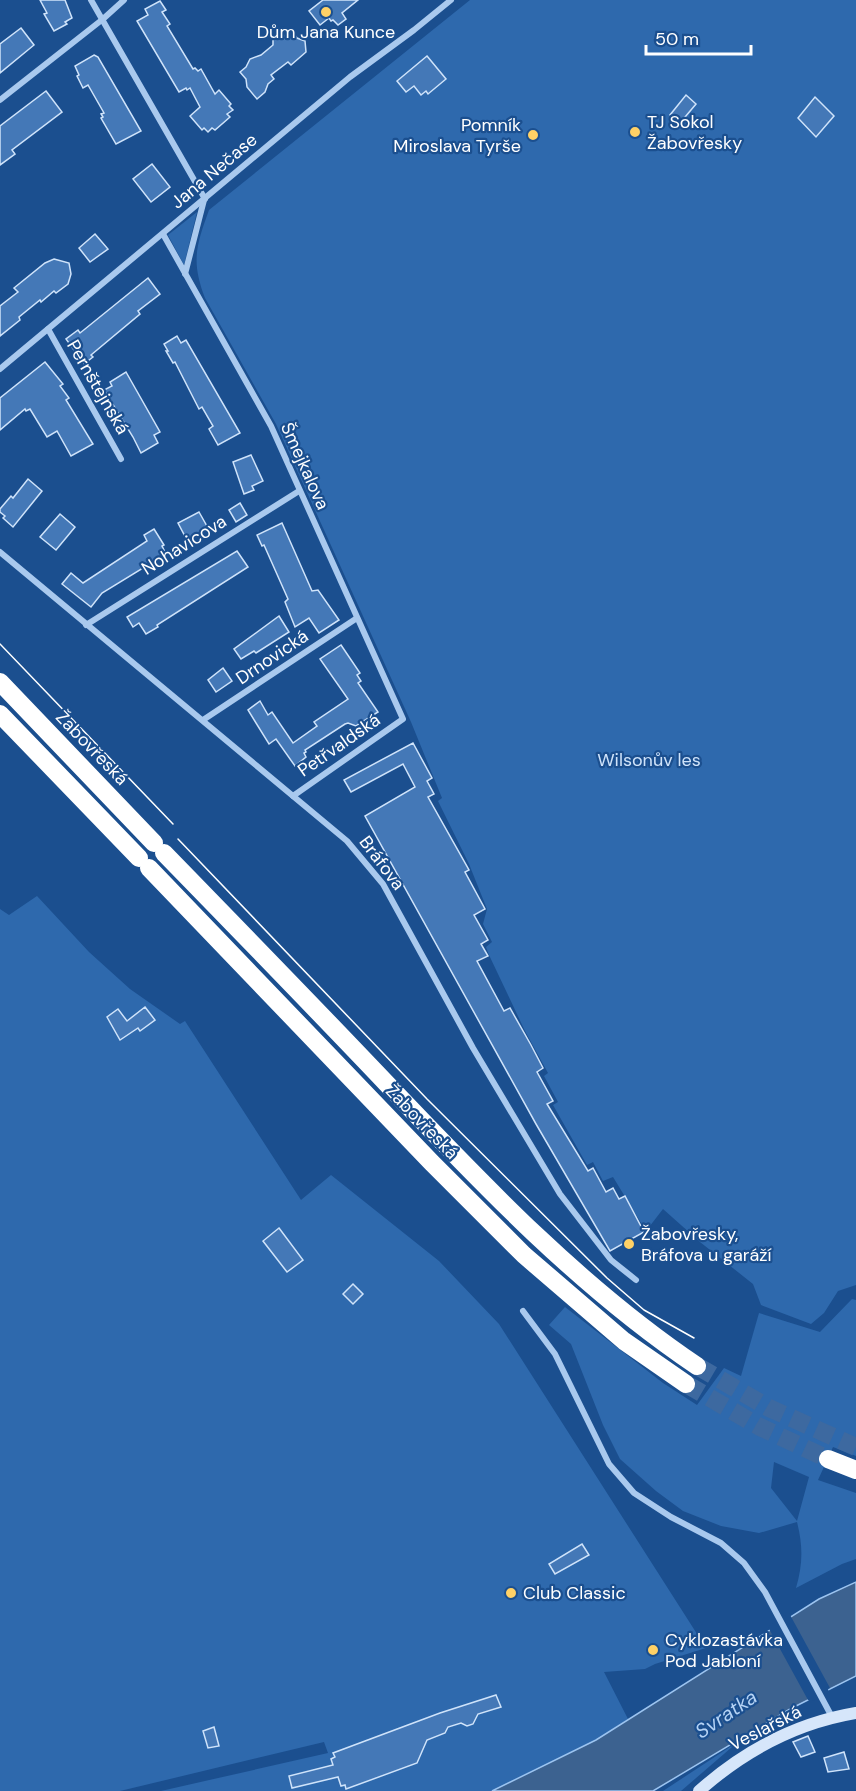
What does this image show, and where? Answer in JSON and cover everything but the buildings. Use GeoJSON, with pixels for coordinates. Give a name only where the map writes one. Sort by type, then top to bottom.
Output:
{"type":"FeatureCollection","features":[{"type":"Feature","properties":{"kind":"highway","name":"Žabovřeská"},"geometry":{"type":"LineString","coordinates":[[0,682],[441,1141],[525,1224],[636,1323],[697,1366]]}},
{"type":"Feature","properties":{"kind":"highway","name":"Žabovřeská"},"geometry":{"type":"LineString","coordinates":[[0,714],[432,1163],[524,1255],[624,1341],[686,1384]]}},
{"type":"Feature","properties":{"kind":"highway"},"geometry":{"type":"LineString","coordinates":[[828,1459],[856,1470]]}},
{"type":"Feature","properties":{"kind":"street"},"geometry":{"type":"LineString","coordinates":[[92,0],[205,199],[185,274]]}},
{"type":"Feature","properties":{"kind":"street"},"geometry":{"type":"LineString","coordinates":[[0,100],[124,0]]}},
{"type":"Feature","properties":{"kind":"street","name":"Jana Nečase"},"geometry":{"type":"LineString","coordinates":[[0,369],[350,77],[451,0]]}},
{"type":"Feature","properties":{"kind":"street","name":"Šmejkalova"},"geometry":{"type":"LineString","coordinates":[[163,234],[271,426],[403,719]]}},
{"type":"Feature","properties":{"kind":"street","name":"Pernštejnská"},"geometry":{"type":"LineString","coordinates":[[48,329],[122,459]]}},
{"type":"Feature","properties":{"kind":"street","name":"Nohavicova"},"geometry":{"type":"LineString","coordinates":[[86,625],[299,491]]}},
{"type":"Feature","properties":{"kind":"street","name":"Bráfova"},"geometry":{"type":"LineString","coordinates":[[0,552],[347,841],[383,884],[473,1048],[560,1194],[610,1260],[636,1280]]}},
{"type":"Feature","properties":{"kind":"street","name":"Drnovická"},"geometry":{"type":"LineString","coordinates":[[203,720],[357,618]]}},
{"type":"Feature","properties":{"kind":"street","name":"Petřvaldská"},"geometry":{"type":"LineString","coordinates":[[293,795],[403,719]]}},
{"type":"Feature","properties":{"kind":"street"},"geometry":{"type":"LineString","coordinates":[[523,1311],[555,1354],[609,1464],[634,1492],[671,1517],[733,1552],[759,1581],[832,1717]]}},
{"type":"Feature","properties":{"kind":"street","name":"Veslařská"},"geometry":{"type":"LineString","coordinates":[[699,1791],[717,1775],[752,1751],[794,1729],[832,1717],[856,1713]]}},
{"type":"Feature","properties":{"kind":"green space","name":"Wilsonův les"},"geometry":{"type":"Polygon","coordinates":[[[470,0],[856,0],[856,1285],[838,1291],[824,1313],[811,1324],[761,1305],[753,1284],[663,1209],[646,1231],[613,1177],[603,1181],[593,1162],[587,1165],[553,1105],[558,1102],[544,1076],[548,1073],[489,955],[486,947],[492,942],[483,924],[487,909],[469,864],[438,801],[442,798],[411,722],[276,424],[205,298],[198,274],[198,244],[209,210],[470,0]]]}},
{"type":"Feature","properties":{"kind":"green space"},"geometry":{"type":"Polygon","coordinates":[[[197,212],[184,265],[168,235],[197,212]]]}},
{"type":"Feature","properties":{"kind":"green space"},"geometry":{"type":"Polygon","coordinates":[[[37,896],[89,952],[130,989],[180,1024],[185,1021],[301,1200],[331,1175],[439,1261],[499,1324],[706,1648],[645,1669],[604,1672],[628,1719],[596,1740],[492,1791],[161,1791],[328,1753],[324,1742],[120,1791],[0,1791],[0,909],[9,915],[37,896]]]}},
{"type":"Feature","properties":{"kind":"green space"},"geometry":{"type":"Polygon","coordinates":[[[852,1299],[856,1300],[856,1456],[833,1447],[818,1480],[856,1493],[856,1559],[796,1588],[801,1555],[797,1522],[759,1533],[721,1526],[683,1511],[656,1491],[620,1459],[603,1425],[571,1344],[549,1325],[565,1307],[663,1383],[697,1405],[724,1368],[741,1376],[759,1313],[820,1332],[852,1299]],[[774,1462],[771,1488],[797,1521],[809,1477],[774,1462]]]}},
{"type":"Feature","properties":{"kind":"green space"},"geometry":{"type":"Polygon","coordinates":[[[739,1741],[681,1791],[663,1791],[739,1741]]]}},
{"type":"Feature","properties":{"kind":"water","name":"Svratka"},"geometry":{"type":"Polygon","coordinates":[[[856,1582],[856,1676],[790,1709],[653,1791],[492,1791],[596,1740],[819,1599],[856,1582]]]}},
{"type":"Feature","properties":{"kind":"pier"},"geometry":{"type":"Polygon","coordinates":[[[789,1613],[830,1688],[829,1692],[811,1702],[768,1627],[789,1613]]]}},
{"type":"Feature","properties":{"kind":"tunnel"},"geometry":{"type":"LineString","coordinates":[[697,1366],[769,1408],[856,1447]]}},
{"type":"Feature","properties":{"kind":"tunnel"},"geometry":{"type":"LineString","coordinates":[[686,1384],[760,1427],[828,1459]]}},
{"type":"Feature","properties":{"kind":"tram line"},"geometry":{"type":"LineString","coordinates":[[0,644],[173,824]]}},
{"type":"Feature","properties":{"kind":"tram line"},"geometry":{"type":"LineString","coordinates":[[178,839],[427,1099],[607,1278],[644,1310],[694,1338]]}},
{"type":"Feature","properties":{"kind":"place","name":"Dům Jana Kunce"},"geometry":{"type":"Point","coordinates":[326,12]}},
{"type":"Feature","properties":{"kind":"place","name":"TJ Sokol Žabovřesky"},"geometry":{"type":"Point","coordinates":[635,132]}},
{"type":"Feature","properties":{"kind":"place","name":"Pomník Miroslava Tyrše"},"geometry":{"type":"Point","coordinates":[533,135]}},
{"type":"Feature","properties":{"kind":"place","name":"Žabovřesky, Bráfova u garáží"},"geometry":{"type":"Point","coordinates":[629,1244]}},
{"type":"Feature","properties":{"kind":"place","name":"Club Classic"},"geometry":{"type":"Point","coordinates":[511,1593]}},
{"type":"Feature","properties":{"kind":"place","name":"Cyklozastávka Pod Jabloní"},"geometry":{"type":"Point","coordinates":[653,1650]}}]}
